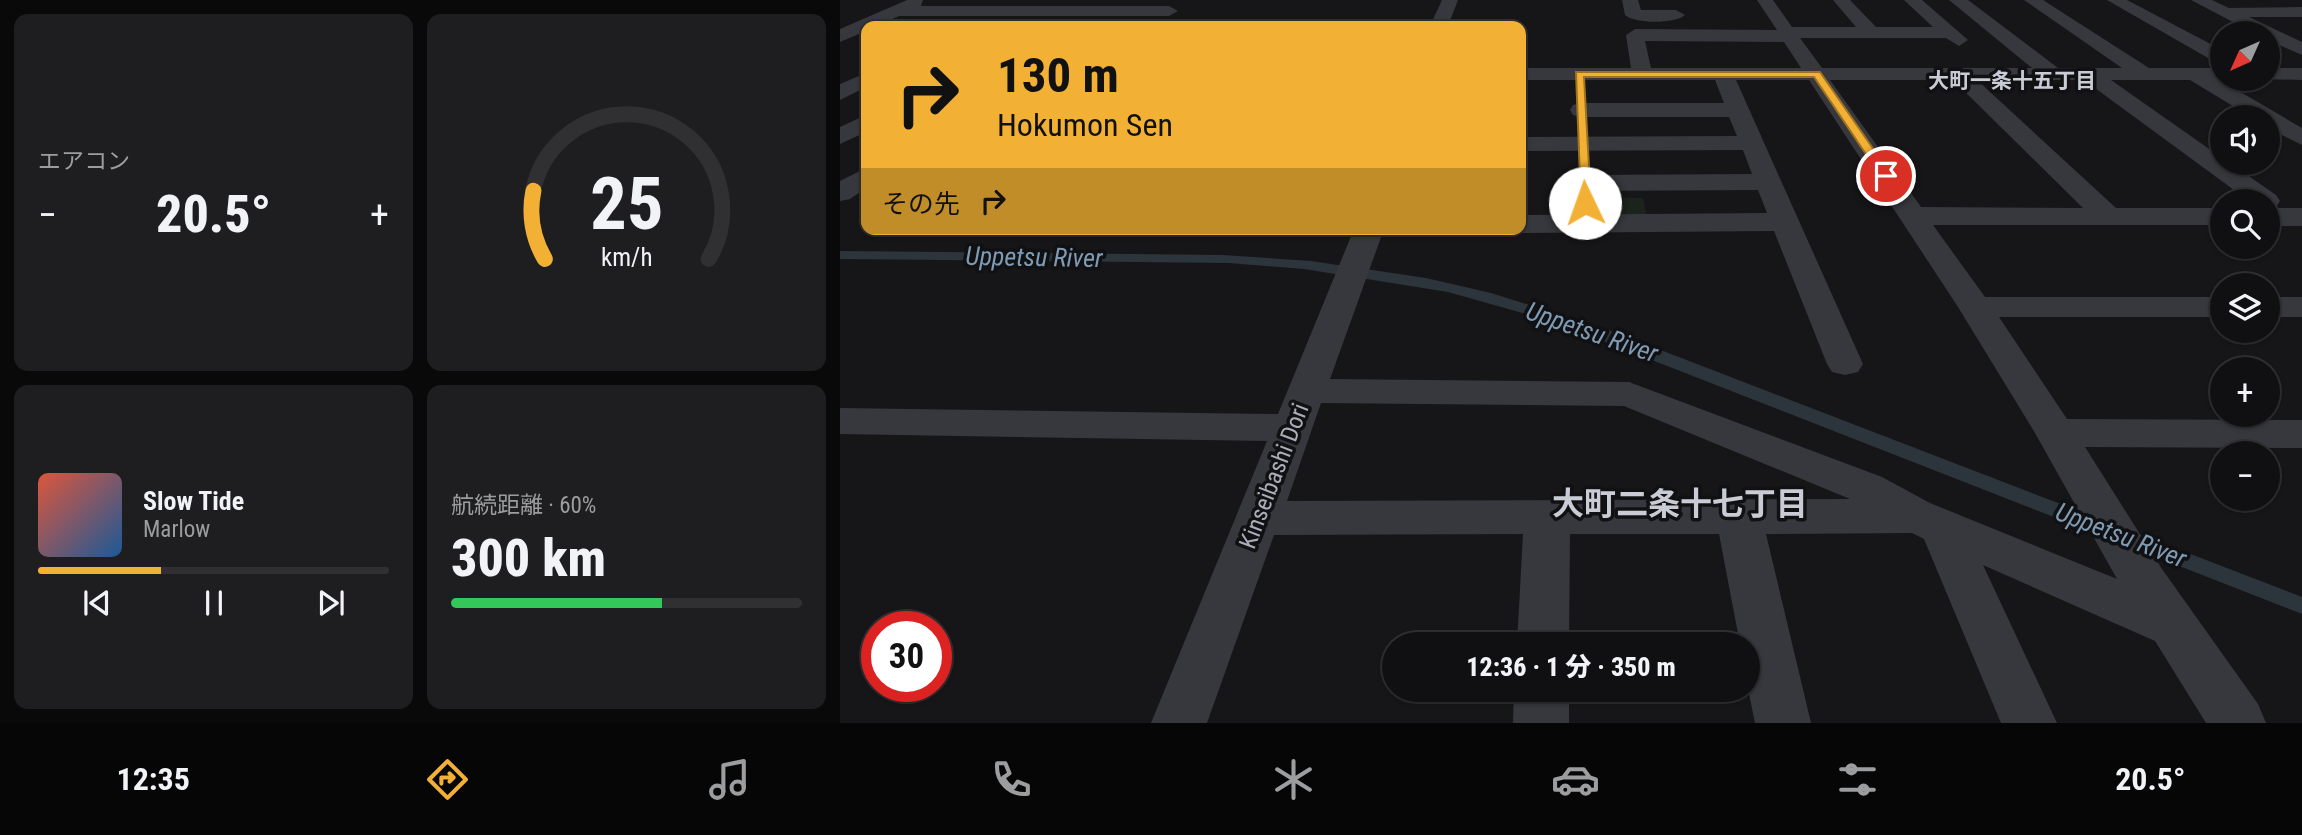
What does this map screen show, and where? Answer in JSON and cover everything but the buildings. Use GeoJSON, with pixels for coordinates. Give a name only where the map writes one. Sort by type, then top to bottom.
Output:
{"type":"FeatureCollection","features":[{"type":"Feature","properties":{"kind":"street"},"geometry":{"type":"LineString","coordinates":[[870,21],[920,0]]}},
{"type":"Feature","properties":{"kind":"street"},"geometry":{"type":"LineString","coordinates":[[1015,21],[1052,0]]}},
{"type":"Feature","properties":{"kind":"street"},"geometry":{"type":"LineString","coordinates":[[1156,21],[1184,0]]}},
{"type":"Feature","properties":{"kind":"street"},"geometry":{"type":"LineString","coordinates":[[1441,21],[1450,0]]}},
{"type":"Feature","properties":{"kind":"street"},"geometry":{"type":"LineString","coordinates":[[1630,0],[1634,15],[1698,15]]}},
{"type":"Feature","properties":{"kind":"street"},"geometry":{"type":"LineString","coordinates":[[1841,0],[1871,33]]}},
{"type":"Feature","properties":{"kind":"street"},"geometry":{"type":"LineString","coordinates":[[1912,0],[1996,74]]}},
{"type":"Feature","properties":{"kind":"street"},"geometry":{"type":"LineString","coordinates":[[1957,0],[2053,74]]}},
{"type":"Feature","properties":{"kind":"street"},"geometry":{"type":"LineString","coordinates":[[2032,0],[2145,74]]}},
{"type":"Feature","properties":{"kind":"street"},"geometry":{"type":"LineString","coordinates":[[2115,0],[2210,51]]}},
{"type":"Feature","properties":{"kind":"street"},"geometry":{"type":"LineString","coordinates":[[2199,0],[2243,21]]}},
{"type":"Feature","properties":{"kind":"street"},"geometry":{"type":"LineString","coordinates":[[2248,0],[2258,5],[2302,5]]}},
{"type":"Feature","properties":{"kind":"street"},"geometry":{"type":"LineString","coordinates":[[895,11],[1169,11]]}},
{"type":"Feature","properties":{"kind":"street"},"geometry":{"type":"LineString","coordinates":[[2224,12],[2302,12]]}},
{"type":"Feature","properties":{"kind":"street"},"geometry":{"type":"LineString","coordinates":[[1773,20],[1816,74],[1975,307],[2159,604],[2238,723]]}},
{"type":"Feature","properties":{"kind":"street"},"geometry":{"type":"LineString","coordinates":[[1642,74],[1635,35],[1773,20],[1871,33],[1951,33]]}},
{"type":"Feature","properties":{"kind":"street"},"geometry":{"type":"LineString","coordinates":[[2280,26],[2302,26]]}},
{"type":"Feature","properties":{"kind":"street"},"geometry":{"type":"LineString","coordinates":[[2280,38],[2299,46]]}},
{"type":"Feature","properties":{"kind":"street"},"geometry":{"type":"LineString","coordinates":[[840,74],[861,76]]}},
{"type":"Feature","properties":{"kind":"street"},"geometry":{"type":"LineString","coordinates":[[1526,74],[2210,74]]}},
{"type":"Feature","properties":{"kind":"street"},"geometry":{"type":"LineString","coordinates":[[1579,74],[1586,223]]}},
{"type":"Feature","properties":{"kind":"street"},"geometry":{"type":"LineString","coordinates":[[1723,74],[1845,364]]}},
{"type":"Feature","properties":{"kind":"street"},"geometry":{"type":"LineString","coordinates":[[1958,74],[2109,217]]}},
{"type":"Feature","properties":{"kind":"street"},"geometry":{"type":"LineString","coordinates":[[2089,74],[2248,189]]}},
{"type":"Feature","properties":{"kind":"street"},"geometry":{"type":"LineString","coordinates":[[2194,74],[2246,105]]}},
{"type":"Feature","properties":{"kind":"street"},"geometry":{"type":"LineString","coordinates":[[2280,74],[2302,74]]}},
{"type":"Feature","properties":{"kind":"street"},"geometry":{"type":"LineString","coordinates":[[840,93],[861,79]]}},
{"type":"Feature","properties":{"kind":"street"},"geometry":{"type":"LineString","coordinates":[[2280,79],[2302,89]]}},
{"type":"Feature","properties":{"kind":"street"},"geometry":{"type":"LineString","coordinates":[[1581,110],[1738,110]]}},
{"type":"Feature","properties":{"kind":"street"},"geometry":{"type":"LineString","coordinates":[[840,137],[861,125]]}},
{"type":"Feature","properties":{"kind":"street"},"geometry":{"type":"LineString","coordinates":[[2280,125],[2302,138]]}},
{"type":"Feature","properties":{"kind":"street"},"geometry":{"type":"LineString","coordinates":[[1526,144],[1752,143]]}},
{"type":"Feature","properties":{"kind":"street"},"geometry":{"type":"LineString","coordinates":[[840,193],[861,179]]}},
{"type":"Feature","properties":{"kind":"street"},"geometry":{"type":"LineString","coordinates":[[1584,183],[1768,181]]}},
{"type":"Feature","properties":{"kind":"street"},"geometry":{"type":"LineString","coordinates":[[1914,216],[2210,217]]}},
{"type":"Feature","properties":{"kind":"street"},"geometry":{"type":"LineString","coordinates":[[1526,224],[1784,222]]}},
{"type":"Feature","properties":{"kind":"street","name":"Kinseibashi Dori"},"geometry":{"type":"LineString","coordinates":[[1179,723],[1366,236]]}},
{"type":"Feature","properties":{"kind":"street"},"geometry":{"type":"LineString","coordinates":[[1975,307],[2210,307]]}},
{"type":"Feature","properties":{"kind":"street"},"geometry":{"type":"LineString","coordinates":[[2280,307],[2302,307]]}},
{"type":"Feature","properties":{"kind":"street"},"geometry":{"type":"LineString","coordinates":[[840,421],[1300,410],[1629,394],[1867,488],[1928,521],[2159,604]]}},
{"type":"Feature","properties":{"kind":"street"},"geometry":{"type":"LineString","coordinates":[[2064,449],[2302,434]]}},
{"type":"Feature","properties":{"kind":"street"},"geometry":{"type":"LineString","coordinates":[[1258,518],[1739,518],[1928,521]]}},
{"type":"Feature","properties":{"kind":"street"},"geometry":{"type":"LineString","coordinates":[[1739,518],[1783,723]]}},
{"type":"Feature","properties":{"kind":"street"},"geometry":{"type":"LineString","coordinates":[[1544,632],[1547,519]]}},
{"type":"Feature","properties":{"kind":"street"},"geometry":{"type":"LineString","coordinates":[[1928,521],[2029,723]]}},
{"type":"Feature","properties":{"kind":"street"},"geometry":{"type":"LineString","coordinates":[[1541,723],[1542,702]]}},
{"type":"Feature","properties":{"kind":"shaded area"},"geometry":{"type":"Polygon","coordinates":[[[1597,197],[1643,198],[1647,218],[1598,215],[1597,197]]]}},
{"type":"Feature","properties":{"kind":"water","name":"Uppetsu River"},"geometry":{"type":"Polygon","coordinates":[[[840,251],[1223,255],[1311,261],[1426,278],[1491,293],[1606,329],[2302,597],[2302,614],[1598,339],[1547,320],[1448,292],[1304,269],[1229,263],[840,259],[840,251]]]}},
{"type":"Feature","properties":{"kind":"district","name":"大町一条十五丁目"},"geometry":{"type":"Point","coordinates":[2012,81]}},
{"type":"Feature","properties":{"kind":"district","name":"大町二条十七丁目"},"geometry":{"type":"Point","coordinates":[1680,504]}},
{"type":"Feature","properties":{"kind":"route"},"geometry":{"type":"LineString","coordinates":[[1585,203],[1579,74],[1816,74],[1886,176]]}}]}
